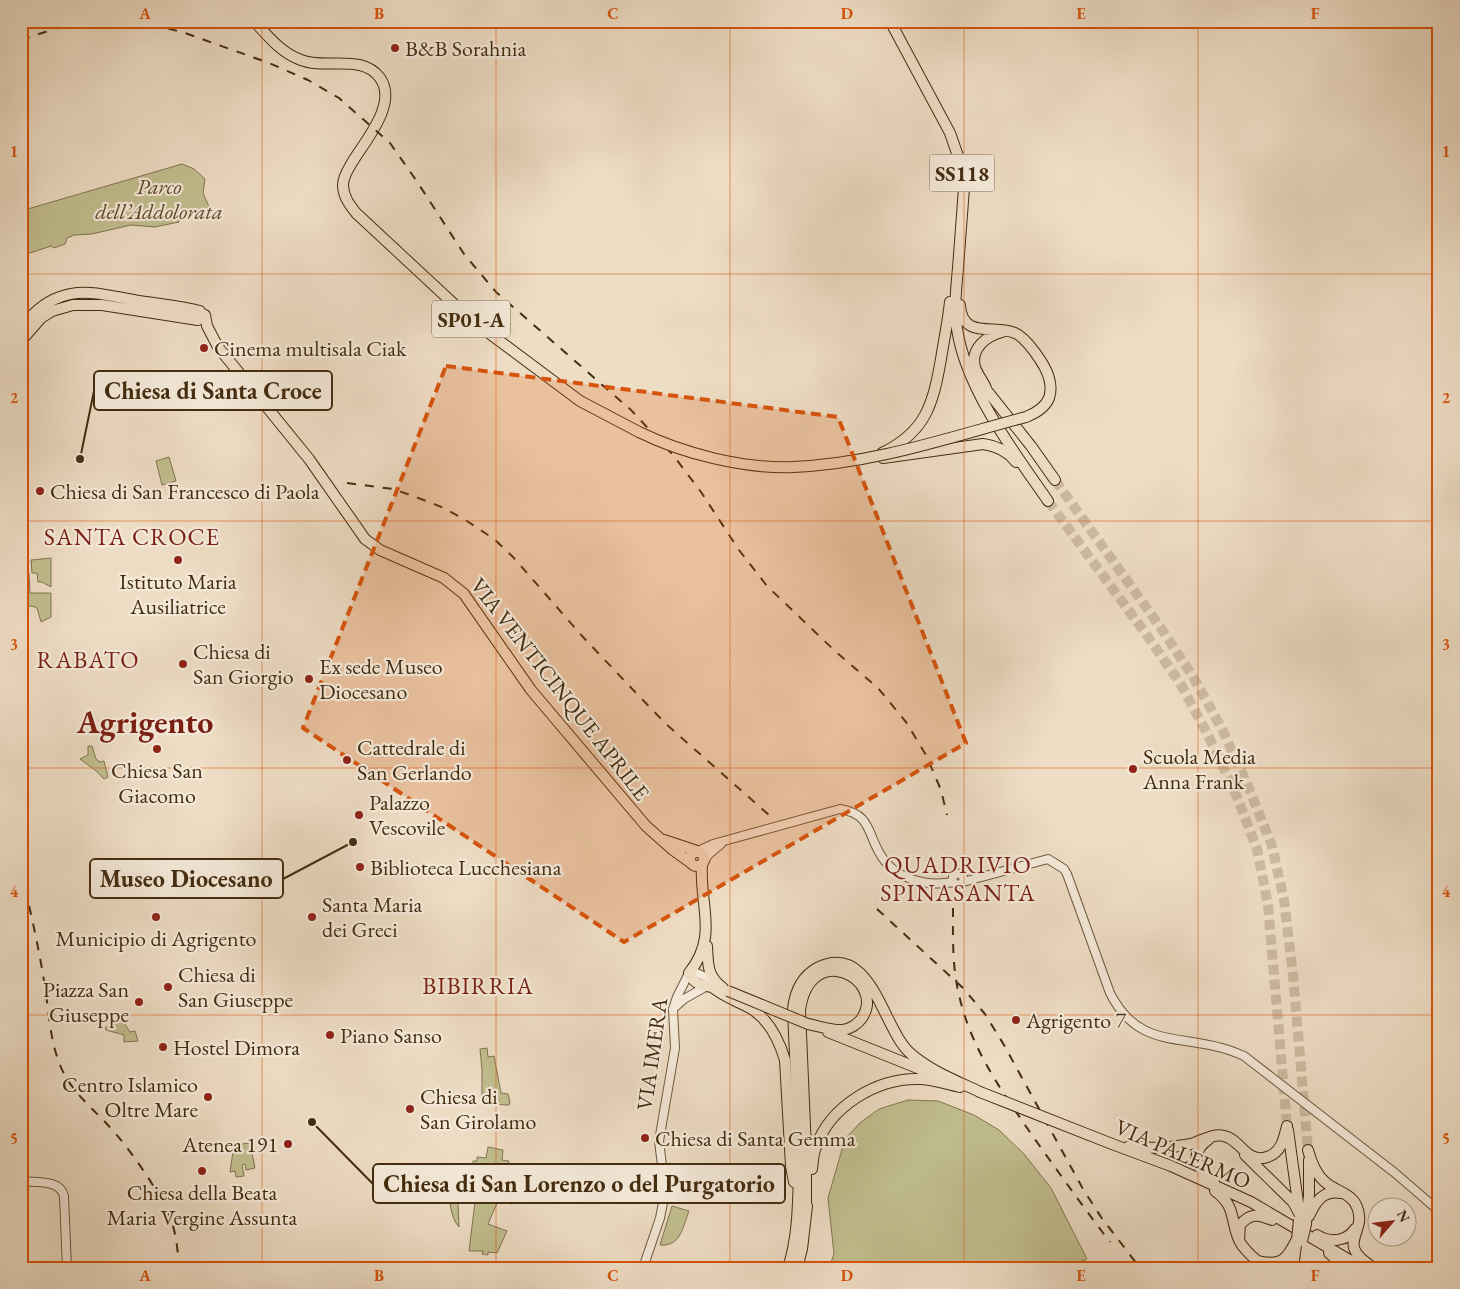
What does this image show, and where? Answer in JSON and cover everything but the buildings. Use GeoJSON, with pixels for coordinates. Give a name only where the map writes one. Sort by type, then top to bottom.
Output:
{"type":"FeatureCollection","features":[{"type":"Feature","properties":{"kind":"main road","name":"SP01-A"},"geometry":{"type":"LineString","coordinates":[[254,21],[278,47],[298,60],[314,63],[360,65],[374,72],[384,83],[386,94],[384,108],[374,128],[347,170],[343,181],[346,199],[356,212],[470,319],[580,401],[654,440],[718,460],[791,467],[832,464],[862,459]]}},
{"type":"Feature","properties":{"kind":"main road","name":"SS118"},"geometry":{"type":"LineString","coordinates":[[890,21],[950,133],[958,156],[964,188],[955,305],[960,340],[968,368],[994,420],[1048,501]]}},
{"type":"Feature","properties":{"kind":"main road"},"geometry":{"type":"LineString","coordinates":[[862,459],[1026,417],[1040,410],[1047,401],[1050,381],[1028,343],[1017,333],[1009,330],[982,330],[972,326],[964,319],[960,309],[960,289],[957,277]]}},
{"type":"Feature","properties":{"kind":"main road"},"geometry":{"type":"LineString","coordinates":[[874,457],[900,444],[921,423],[927,414],[934,397],[952,287],[957,277]]}},
{"type":"Feature","properties":{"kind":"main road"},"geometry":{"type":"LineString","coordinates":[[21,327],[36,310],[48,302],[74,293],[93,293],[201,317]]}},
{"type":"Feature","properties":{"kind":"main road"},"geometry":{"type":"LineString","coordinates":[[21,341],[41,318],[52,311],[73,304],[102,305],[201,317]]}},
{"type":"Feature","properties":{"kind":"main road","name":"VIA VENTICINQUE APRILE"},"geometry":{"type":"LineString","coordinates":[[201,317],[224,355],[309,459],[365,539],[380,550],[444,578],[464,594],[532,690],[646,826],[691,863]]}},
{"type":"Feature","properties":{"kind":"main road"},"geometry":{"type":"LineString","coordinates":[[990,396],[975,366],[976,353],[982,342],[987,338],[1009,330]]}},
{"type":"Feature","properties":{"kind":"main road","name":"SS118"},"geometry":{"type":"LineString","coordinates":[[960,340],[971,368],[990,396],[1031,446],[1055,480]]}},
{"type":"Feature","properties":{"kind":"main road"},"geometry":{"type":"LineString","coordinates":[[862,459],[895,457],[984,444],[999,448],[1012,457],[1027,478],[1041,490]]}},
{"type":"Feature","properties":{"kind":"main road","name":"VIA VENTICINQUE APRILE"},"geometry":{"type":"LineString","coordinates":[[657,836],[668,842],[698,851]]}},
{"type":"Feature","properties":{"kind":"main road"},"geometry":{"type":"LineString","coordinates":[[698,851],[704,855],[703,863],[695,866],[691,863],[690,856],[693,852],[698,851]]}},
{"type":"Feature","properties":{"kind":"main road","name":"VIA IMERA"},"geometry":{"type":"LineString","coordinates":[[691,863],[704,908]]}},
{"type":"Feature","properties":{"kind":"main road","name":"VIA IMERA"},"geometry":{"type":"LineString","coordinates":[[689,973],[700,958],[706,939],[703,863]]}},
{"type":"Feature","properties":{"kind":"main road"},"geometry":{"type":"LineString","coordinates":[[706,939],[711,985]]}},
{"type":"Feature","properties":{"kind":"main road"},"geometry":{"type":"LineString","coordinates":[[797,1268],[802,1249],[802,1212],[793,1009],[796,991],[808,974],[823,966],[832,964],[847,966],[860,972],[871,985],[894,1031],[910,1053],[935,1070],[980,1092]]}},
{"type":"Feature","properties":{"kind":"main road"},"geometry":{"type":"LineString","coordinates":[[802,1212],[806,1149],[800,1010],[802,999],[812,979],[830,971],[850,974],[861,984],[867,1002],[864,1016],[855,1024],[849,1028],[839,1030],[808,1024]]}},
{"type":"Feature","properties":{"kind":"main road"},"geometry":{"type":"LineString","coordinates":[[689,973],[696,984],[711,985],[757,1013],[773,1031],[780,1045],[785,1060],[791,1166],[802,1212]]}},
{"type":"Feature","properties":{"kind":"main road"},"geometry":{"type":"LineString","coordinates":[[727,994],[980,1092]]}},
{"type":"Feature","properties":{"kind":"main road"},"geometry":{"type":"LineString","coordinates":[[788,1268],[816,1146],[828,1124],[844,1108],[855,1099],[887,1083],[918,1078],[980,1092]]}},
{"type":"Feature","properties":{"kind":"main road","name":"VIA PALERMO"},"geometry":{"type":"LineString","coordinates":[[980,1092],[1171,1166],[1251,1202],[1301,1228],[1363,1268]]}},
{"type":"Feature","properties":{"kind":"main road"},"geometry":{"type":"LineString","coordinates":[[1112,1144],[1147,1148],[1171,1147],[1212,1137],[1226,1136],[1251,1156],[1262,1158],[1269,1157],[1279,1149],[1288,1126],[1301,1228]]}},
{"type":"Feature","properties":{"kind":"main road"},"geometry":{"type":"LineString","coordinates":[[1212,1137],[1198,1151],[1199,1168],[1208,1177],[1251,1202]]}},
{"type":"Feature","properties":{"kind":"main road"},"geometry":{"type":"LineString","coordinates":[[1235,1143],[1246,1157],[1293,1202],[1301,1228]]}},
{"type":"Feature","properties":{"kind":"main road"},"geometry":{"type":"LineString","coordinates":[[1296,1268],[1301,1228],[1309,1196],[1308,1150],[1314,1169],[1323,1180],[1352,1199],[1358,1207],[1359,1218],[1353,1242],[1356,1253],[1362,1261],[1374,1268]]}},
{"type":"Feature","properties":{"kind":"main road"},"geometry":{"type":"LineString","coordinates":[[1187,1173],[1223,1197],[1231,1210],[1239,1240],[1248,1253],[1261,1264],[1274,1264],[1288,1256],[1301,1228],[1321,1197],[1333,1192],[1344,1194]]}},
{"type":"Feature","properties":{"kind":"main road"},"geometry":{"type":"LineString","coordinates":[[1272,1214],[1293,1220],[1321,1237],[1333,1240],[1348,1236],[1354,1232],[1358,1224]]}},
{"type":"Feature","properties":{"kind":"main road"},"geometry":{"type":"LineString","coordinates":[[1239,1240],[1240,1225],[1245,1219],[1254,1215],[1260,1215],[1301,1228],[1338,1261],[1342,1268]]}},
{"type":"Feature","properties":{"kind":"street"},"geometry":{"type":"LineString","coordinates":[[698,851],[713,844],[836,809],[855,813],[865,821],[879,853],[890,866],[908,878],[921,882],[946,886],[959,881],[1048,859],[1060,866],[1067,874],[1110,993],[1125,1015],[1155,1036],[1221,1048],[1244,1056],[1395,1173],[1439,1211]]}},
{"type":"Feature","properties":{"kind":"street"},"geometry":{"type":"LineString","coordinates":[[703,863],[712,851],[725,842]]}},
{"type":"Feature","properties":{"kind":"street","name":"VIA IMERA"},"geometry":{"type":"LineString","coordinates":[[643,1268],[660,1218],[664,1198],[659,1141],[675,1048],[674,1009],[677,997],[689,973]]}},
{"type":"Feature","properties":{"kind":"street"},"geometry":{"type":"LineString","coordinates":[[674,1009],[684,998],[711,985]]}},
{"type":"Feature","properties":{"kind":"street"},"geometry":{"type":"LineString","coordinates":[[21,1181],[56,1185],[62,1189],[64,1196],[67,1268]]}},
{"type":"Feature","properties":{"kind":"highlighted area"},"geometry":{"type":"Polygon","coordinates":[[[446,366],[838,417],[966,743],[624,942],[303,728],[446,366]]]}},
{"type":"Feature","properties":{"kind":"green space","name":"Parco dell’Addolorata"},"geometry":{"type":"Polygon","coordinates":[[[182,164],[194,169],[205,179],[203,193],[210,209],[208,213],[204,211],[179,218],[179,222],[155,227],[131,225],[92,234],[74,235],[67,238],[65,244],[54,248],[51,246],[21,256],[21,211],[182,164]]]}},
{"type":"Feature","properties":{"kind":"green space"},"geometry":{"type":"Polygon","coordinates":[[[169,457],[176,481],[162,485],[156,461],[169,457]]]}},
{"type":"Feature","properties":{"kind":"green space"},"geometry":{"type":"Polygon","coordinates":[[[51,558],[51,587],[38,582],[37,573],[32,573],[31,560],[51,558]]]}},
{"type":"Feature","properties":{"kind":"green space"},"geometry":{"type":"Polygon","coordinates":[[[21,573],[29,573],[30,593],[51,593],[51,617],[41,622],[37,608],[32,606],[21,607],[21,573]]]}},
{"type":"Feature","properties":{"kind":"green space"},"geometry":{"type":"Polygon","coordinates":[[[88,746],[92,746],[96,759],[100,762],[104,761],[108,777],[104,779],[80,759],[88,755],[88,746]]]}},
{"type":"Feature","properties":{"kind":"green space"},"geometry":{"type":"Polygon","coordinates":[[[122,1020],[130,1032],[135,1031],[138,1041],[124,1042],[124,1035],[106,1030],[105,1028],[122,1020]]]}},
{"type":"Feature","properties":{"kind":"green space"},"geometry":{"type":"Polygon","coordinates":[[[487,1048],[488,1057],[494,1056],[501,1093],[508,1094],[509,1105],[489,1104],[489,1100],[482,1100],[480,1049],[487,1048]]]}},
{"type":"Feature","properties":{"kind":"green space"},"geometry":{"type":"Polygon","coordinates":[[[908,1100],[938,1101],[974,1115],[999,1130],[1024,1154],[1051,1188],[1087,1259],[1066,1268],[829,1268],[834,1254],[828,1198],[845,1139],[861,1122],[879,1109],[908,1100]]]}},
{"type":"Feature","properties":{"kind":"green space"},"geometry":{"type":"Polygon","coordinates":[[[250,1143],[255,1168],[246,1170],[245,1164],[242,1165],[244,1176],[236,1177],[235,1171],[230,1172],[234,1145],[250,1143]]]}},
{"type":"Feature","properties":{"kind":"green space"},"geometry":{"type":"Polygon","coordinates":[[[488,1147],[503,1150],[502,1160],[509,1161],[507,1177],[510,1177],[512,1181],[524,1184],[522,1192],[508,1189],[506,1194],[504,1194],[504,1198],[513,1201],[512,1204],[498,1201],[488,1224],[507,1231],[497,1253],[488,1252],[488,1255],[482,1254],[483,1251],[469,1251],[476,1194],[473,1161],[477,1161],[477,1157],[486,1158],[488,1147]]]}},
{"type":"Feature","properties":{"kind":"green space"},"geometry":{"type":"Polygon","coordinates":[[[468,1170],[468,1202],[458,1202],[459,1227],[455,1222],[451,1209],[449,1173],[468,1170]]]}},
{"type":"Feature","properties":{"kind":"green space"},"geometry":{"type":"Polygon","coordinates":[[[672,1206],[689,1211],[683,1229],[677,1239],[673,1243],[660,1245],[672,1206]]]}},
{"type":"Feature","properties":{"kind":"tunnel"},"geometry":{"type":"LineString","coordinates":[[1055,480],[1192,675],[1221,727],[1248,786],[1272,846],[1284,900],[1293,975],[1308,1150]]}},
{"type":"Feature","properties":{"kind":"tunnel"},"geometry":{"type":"LineString","coordinates":[[1048,501],[1180,683],[1208,735],[1235,792],[1257,849],[1268,905],[1287,1126]]}},
{"type":"Feature","properties":{"kind":"railway"},"geometry":{"type":"LineString","coordinates":[[21,40],[69,24],[104,21]]}},
{"type":"Feature","properties":{"kind":"railway"},"geometry":{"type":"LineString","coordinates":[[115,21],[151,24],[185,33],[269,63],[308,80],[339,98],[390,143],[464,254],[496,292],[631,410],[673,455],[701,492],[739,550],[767,586],[835,651],[878,688],[906,722],[926,755],[941,790],[947,815]]}},
{"type":"Feature","properties":{"kind":"railway"},"geometry":{"type":"LineString","coordinates":[[347,483],[393,489],[416,497],[444,508],[494,539],[513,557],[583,637],[666,724],[769,815]]}},
{"type":"Feature","properties":{"kind":"railway"},"geometry":{"type":"LineString","coordinates":[[21,871],[40,958],[52,1036],[60,1065],[75,1090],[116,1134],[154,1187],[173,1226],[179,1268]]}},
{"type":"Feature","properties":{"kind":"railway"},"geometry":{"type":"LineString","coordinates":[[953,908],[955,973],[964,1015],[971,1034],[989,1070],[1022,1121],[1110,1242]]}},
{"type":"Feature","properties":{"kind":"railway"},"geometry":{"type":"LineString","coordinates":[[877,909],[963,988],[985,1014],[1083,1189],[1101,1217],[1140,1268]]}},
{"type":"Feature","properties":{"kind":"place","name":"B&B Sorahnia"},"geometry":{"type":"Point","coordinates":[395,48]}},
{"type":"Feature","properties":{"kind":"place","name":"Cinema multisala Ciak"},"geometry":{"type":"Point","coordinates":[204,348]}},
{"type":"Feature","properties":{"kind":"place","name":"Chiesa di Santa Croce"},"geometry":{"type":"Point","coordinates":[80,459]}},
{"type":"Feature","properties":{"kind":"place","name":"Chiesa di San Francesco di Paola"},"geometry":{"type":"Point","coordinates":[40,491]}},
{"type":"Feature","properties":{"kind":"place","name":"Istituto Maria Ausiliatrice"},"geometry":{"type":"Point","coordinates":[178,560]}},
{"type":"Feature","properties":{"kind":"place","name":"Chiesa di San Giorgio"},"geometry":{"type":"Point","coordinates":[183,664]}},
{"type":"Feature","properties":{"kind":"place","name":"Ex sede Museo Diocesano"},"geometry":{"type":"Point","coordinates":[309,679]}},
{"type":"Feature","properties":{"kind":"place","name":"Chiesa San Giacomo"},"geometry":{"type":"Point","coordinates":[157,749]}},
{"type":"Feature","properties":{"kind":"place","name":"Cattedrale di San Gerlando"},"geometry":{"type":"Point","coordinates":[347,760]}},
{"type":"Feature","properties":{"kind":"place","name":"Scuola Media Anna Frank"},"geometry":{"type":"Point","coordinates":[1133,769]}},
{"type":"Feature","properties":{"kind":"place","name":"Palazzo Vescovile"},"geometry":{"type":"Point","coordinates":[359,815]}},
{"type":"Feature","properties":{"kind":"place","name":"Museo Diocesano"},"geometry":{"type":"Point","coordinates":[353,842]}},
{"type":"Feature","properties":{"kind":"place","name":"Biblioteca Lucchesiana"},"geometry":{"type":"Point","coordinates":[360,867]}},
{"type":"Feature","properties":{"kind":"place","name":"Municipio di Agrigento"},"geometry":{"type":"Point","coordinates":[156,917]}},
{"type":"Feature","properties":{"kind":"place","name":"Santa Maria dei Greci"},"geometry":{"type":"Point","coordinates":[312,917]}},
{"type":"Feature","properties":{"kind":"place","name":"Chiesa di San Giuseppe"},"geometry":{"type":"Point","coordinates":[168,987]}},
{"type":"Feature","properties":{"kind":"place","name":"Piazza San Giuseppe"},"geometry":{"type":"Point","coordinates":[139,1002]}},
{"type":"Feature","properties":{"kind":"place","name":"Agrigento 7"},"geometry":{"type":"Point","coordinates":[1016,1020]}},
{"type":"Feature","properties":{"kind":"place","name":"Piano Sanso"},"geometry":{"type":"Point","coordinates":[330,1035]}},
{"type":"Feature","properties":{"kind":"place","name":"Hostel Dimora"},"geometry":{"type":"Point","coordinates":[163,1047]}},
{"type":"Feature","properties":{"kind":"place","name":"Centro Islamico Oltre Mare"},"geometry":{"type":"Point","coordinates":[208,1097]}},
{"type":"Feature","properties":{"kind":"place","name":"Chiesa di San Girolamo"},"geometry":{"type":"Point","coordinates":[410,1109]}},
{"type":"Feature","properties":{"kind":"place","name":"Chiesa di San Lorenzo o del Purgatorio"},"geometry":{"type":"Point","coordinates":[312,1122]}},
{"type":"Feature","properties":{"kind":"place","name":"Chiesa di Santa Gemma"},"geometry":{"type":"Point","coordinates":[645,1138]}},
{"type":"Feature","properties":{"kind":"place","name":"Atenea 191"},"geometry":{"type":"Point","coordinates":[288,1144]}},
{"type":"Feature","properties":{"kind":"place","name":"Chiesa della Beata Maria Vergine Assunta"},"geometry":{"type":"Point","coordinates":[202,1171]}},
{"type":"Feature","properties":{"kind":"district","name":"SANTA CROCE"},"geometry":{"type":"Point","coordinates":[132,536]}},
{"type":"Feature","properties":{"kind":"district","name":"RABATO"},"geometry":{"type":"Point","coordinates":[88,659]}},
{"type":"Feature","properties":{"kind":"district","name":"Agrigento"},"geometry":{"type":"Point","coordinates":[145,722]}},
{"type":"Feature","properties":{"kind":"district","name":"QUADRIVIO SPINASANTA"},"geometry":{"type":"Point","coordinates":[958,878]}},
{"type":"Feature","properties":{"kind":"district","name":"BIBIRRIA"},"geometry":{"type":"Point","coordinates":[478,985]}}]}
